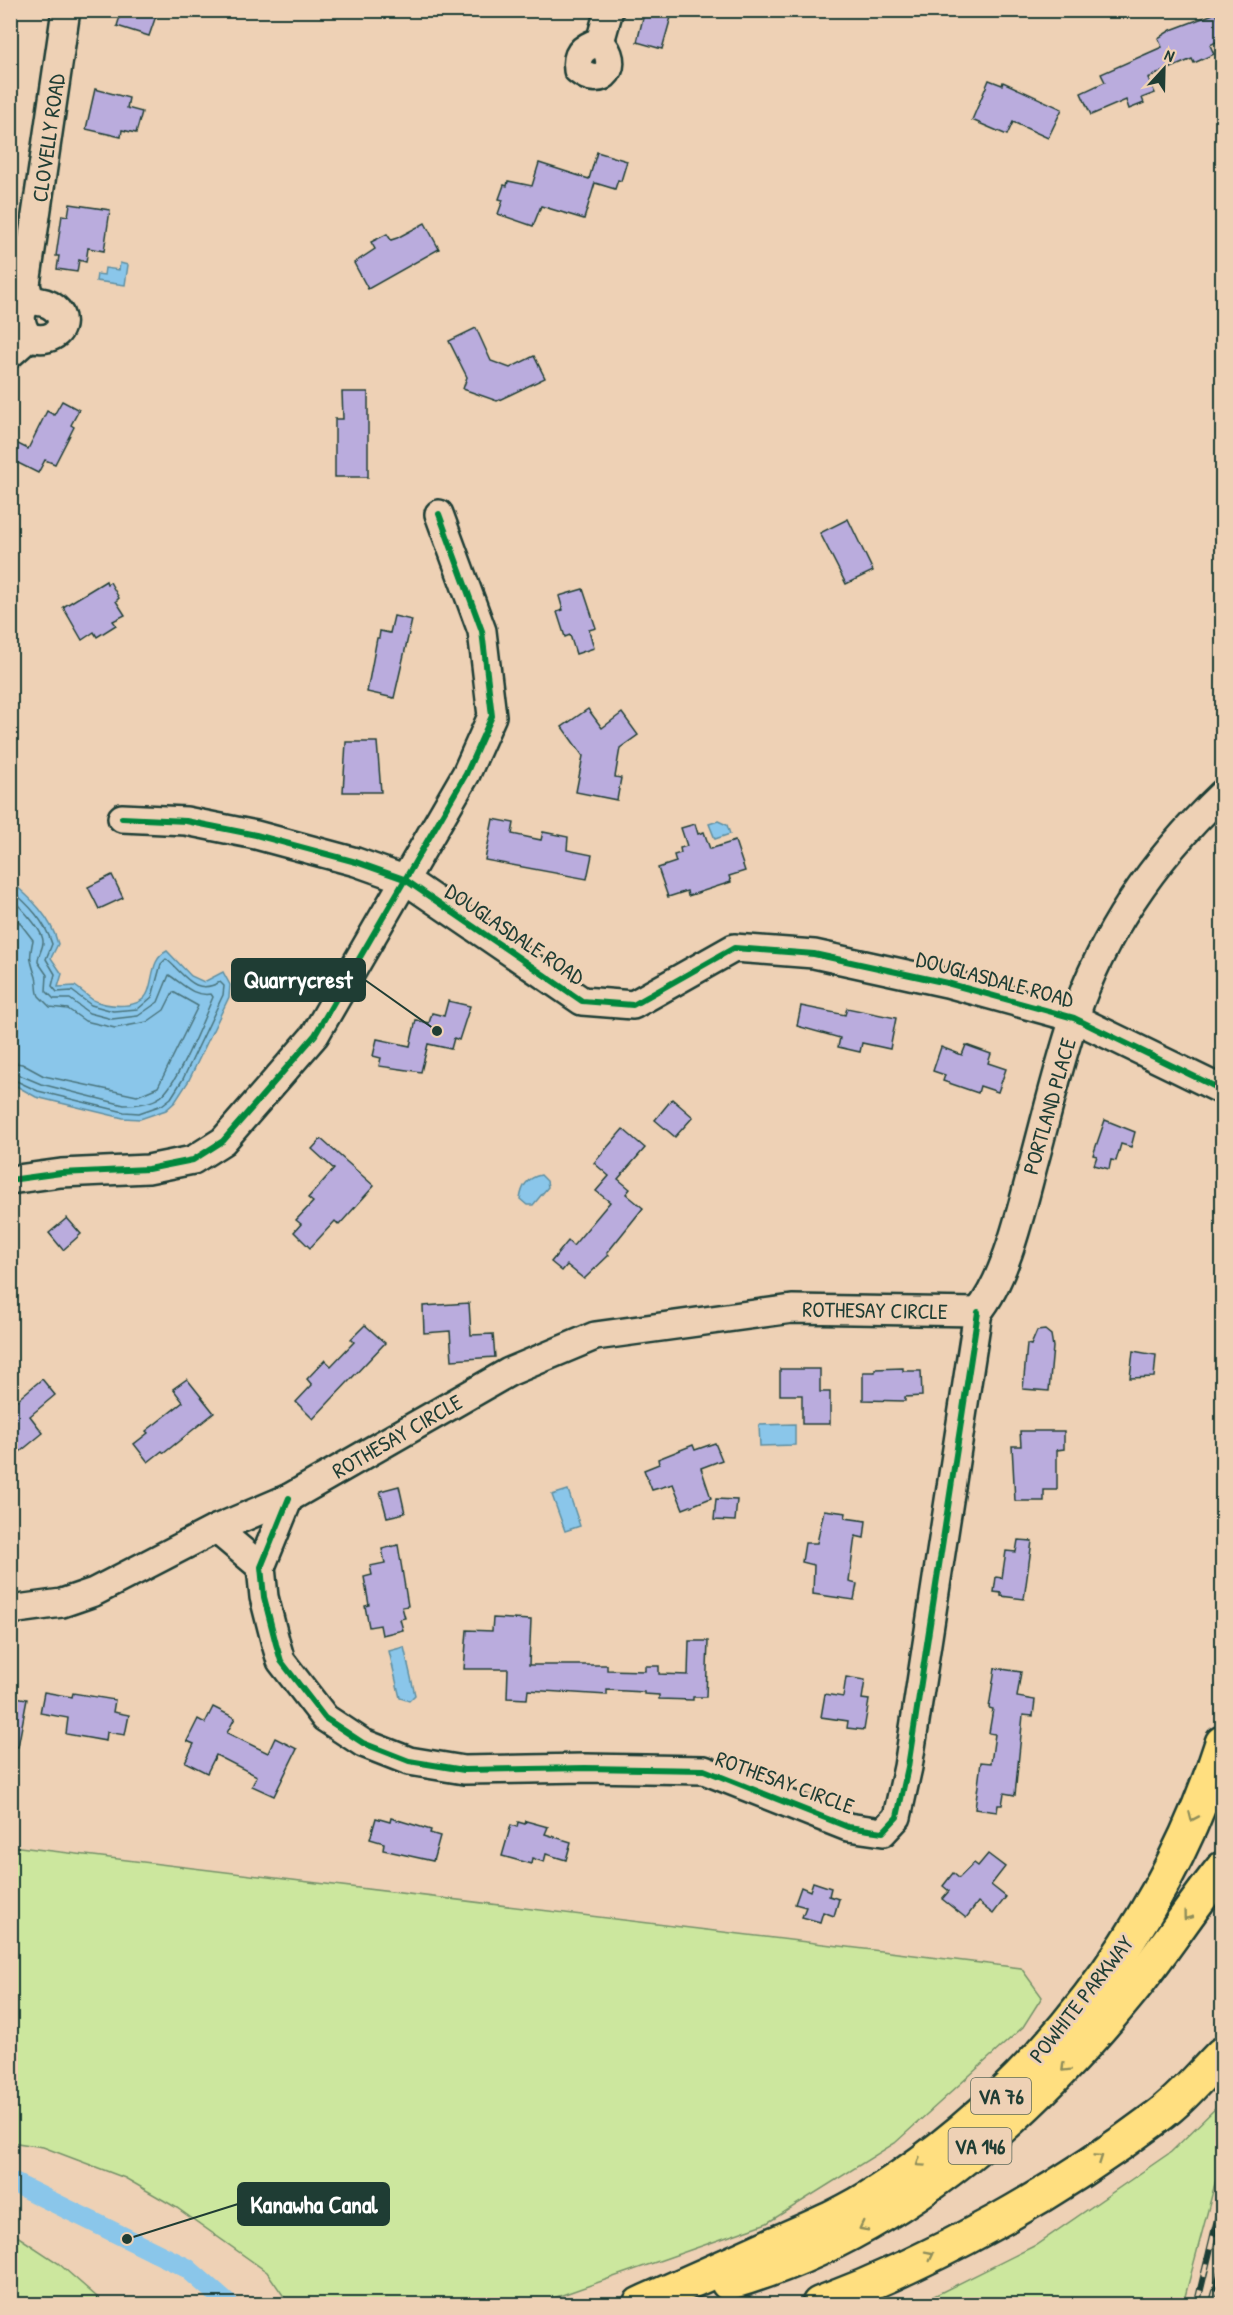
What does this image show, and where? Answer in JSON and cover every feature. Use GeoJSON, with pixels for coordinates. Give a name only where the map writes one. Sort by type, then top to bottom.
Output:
{"type":"FeatureCollection","features":[{"type":"Feature","properties":{"kind":"highway","name":"POWHITE PARKWAY"},"geometry":{"type":"LineString","coordinates":[[640,2304],[807,2229],[876,2194],[948,2143],[1007,2091],[1053,2040],[1092,1991],[1126,1944],[1163,1886],[1222,1743]]}},
{"type":"Feature","properties":{"kind":"highway","name":"VA 146"},"geometry":{"type":"LineString","coordinates":[[651,2304],[773,2270],[829,2245],[890,2213],[962,2161],[1019,2113],[1071,2062],[1129,1994],[1222,1869]]}},
{"type":"Feature","properties":{"kind":"highway"},"geometry":{"type":"LineString","coordinates":[[1159,2116],[1222,2054]]}},
{"type":"Feature","properties":{"kind":"highway"},"geometry":{"type":"LineString","coordinates":[[819,2304],[868,2286],[1036,2198],[1159,2116],[1222,2067]]}},
{"type":"Feature","properties":{"kind":"street","name":"CLOVELLY ROAD"},"geometry":{"type":"LineString","coordinates":[[30,301],[26,284],[66,10]]}},
{"type":"Feature","properties":{"kind":"street"},"geometry":{"type":"LineString","coordinates":[[600,42],[609,10]]}},
{"type":"Feature","properties":{"kind":"street","name":"CLOVELLY ROAD"},"geometry":{"type":"LineString","coordinates":[[30,301],[43,301],[56,309],[63,322],[57,334],[20,346],[23,331],[21,315],[24,306],[30,301]]}},
{"type":"Feature","properties":{"kind":"street"},"geometry":{"type":"LineString","coordinates":[[10,1180],[61,1173],[171,1166],[193,1160],[216,1146],[315,1035],[466,774],[492,716],[482,631],[439,514]]}},
{"type":"Feature","properties":{"kind":"street","name":"PORTLAND PLACE"},"geometry":{"type":"LineString","coordinates":[[978,1312],[990,1297],[1016,1224],[1074,1018],[1112,932],[1130,901],[1166,854],[1222,794]]}},
{"type":"Feature","properties":{"kind":"street","name":"DOUGLASDALE ROAD"},"geometry":{"type":"LineString","coordinates":[[122,818],[186,821],[256,835],[356,862],[404,879],[582,1001],[633,1005],[734,948],[814,954],[947,983],[1074,1018],[1222,1090]]}},
{"type":"Feature","properties":{"kind":"street","name":"ROTHESAY CIRCLE"},"geometry":{"type":"LineString","coordinates":[[10,1610],[62,1603],[94,1592],[216,1530],[289,1498],[509,1372],[595,1336],[792,1309],[978,1312],[908,1767],[897,1817],[883,1832],[848,1827],[704,1770],[585,1768],[464,1770],[409,1761],[363,1743],[325,1718],[281,1661],[264,1597],[261,1567],[289,1498]]}},
{"type":"Feature","properties":{"kind":"street"},"geometry":{"type":"LineString","coordinates":[[216,1530],[261,1567]]}},
{"type":"Feature","properties":{"kind":"green space"},"geometry":{"type":"Polygon","coordinates":[[[11,1846],[1021,1968],[1042,1997],[1023,2027],[895,2143],[767,2223],[548,2300],[527,2304],[289,2304],[267,2272],[177,2208],[125,2178],[43,2147],[11,2142],[11,1846]]]}},
{"type":"Feature","properties":{"kind":"green space"},"geometry":{"type":"Polygon","coordinates":[[[1222,2102],[1221,2161],[1183,2304],[918,2304],[1036,2245],[1171,2152],[1222,2102]]]}},
{"type":"Feature","properties":{"kind":"green space"},"geometry":{"type":"Polygon","coordinates":[[[11,2232],[58,2263],[105,2304],[11,2304],[11,2232]]]}},
{"type":"Feature","properties":{"kind":"water"},"geometry":{"type":"Polygon","coordinates":[[[120,263],[128,265],[125,285],[96,281],[97,274],[104,275],[105,268],[119,270],[120,263]]]}},
{"type":"Feature","properties":{"kind":"water"},"geometry":{"type":"Polygon","coordinates":[[[718,821],[727,825],[730,834],[715,839],[709,824],[718,821]]]}},
{"type":"Feature","properties":{"kind":"water"},"geometry":{"type":"Polygon","coordinates":[[[10,881],[39,909],[51,925],[58,944],[51,958],[62,974],[58,987],[75,986],[93,1000],[107,1004],[124,1005],[139,1002],[148,992],[158,959],[167,951],[191,976],[204,982],[223,972],[230,985],[229,997],[188,1082],[175,1102],[166,1110],[140,1119],[123,1118],[36,1097],[11,1083],[10,881]]]}},
{"type":"Feature","properties":{"kind":"water"},"geometry":{"type":"Polygon","coordinates":[[[541,1175],[547,1181],[548,1187],[533,1205],[527,1205],[520,1199],[522,1190],[529,1180],[541,1175]]]}},
{"type":"Feature","properties":{"kind":"water"},"geometry":{"type":"Polygon","coordinates":[[[795,1424],[795,1445],[760,1446],[759,1425],[795,1424]]]}},
{"type":"Feature","properties":{"kind":"water"},"geometry":{"type":"Polygon","coordinates":[[[568,1490],[580,1526],[565,1531],[552,1495],[568,1490]]]}},
{"type":"Feature","properties":{"kind":"water"},"geometry":{"type":"Polygon","coordinates":[[[404,1647],[415,1695],[409,1701],[400,1698],[389,1651],[404,1647]]]}},
{"type":"Feature","properties":{"kind":"building"},"geometry":{"type":"Polygon","coordinates":[[[122,10],[158,10],[149,36],[117,26],[122,10]]]}},
{"type":"Feature","properties":{"kind":"building"},"geometry":{"type":"Polygon","coordinates":[[[645,10],[673,10],[662,49],[637,42],[645,10]]]}},
{"type":"Feature","properties":{"kind":"building"},"geometry":{"type":"Polygon","coordinates":[[[1216,13],[1222,28],[1222,39],[1210,45],[1214,54],[1194,63],[1192,59],[1148,78],[1155,93],[1142,98],[1144,103],[1129,109],[1126,100],[1091,115],[1081,93],[1105,82],[1101,74],[1162,47],[1158,38],[1171,30],[1216,13]]]}},
{"type":"Feature","properties":{"kind":"building"},"geometry":{"type":"Polygon","coordinates":[[[989,80],[1002,85],[1003,82],[1062,109],[1048,138],[1013,122],[1007,135],[972,120],[989,80]]]}},
{"type":"Feature","properties":{"kind":"building"},"geometry":{"type":"Polygon","coordinates":[[[95,89],[129,98],[127,108],[142,112],[136,133],[122,130],[121,137],[86,129],[95,89]]]}},
{"type":"Feature","properties":{"kind":"building"},"geometry":{"type":"Polygon","coordinates":[[[597,152],[627,161],[621,181],[618,180],[615,189],[595,183],[584,219],[541,206],[533,226],[498,214],[503,200],[499,199],[508,181],[532,186],[539,163],[589,179],[597,152]]]}},
{"type":"Feature","properties":{"kind":"building"},"geometry":{"type":"Polygon","coordinates":[[[70,204],[110,210],[104,251],[88,248],[86,262],[79,260],[77,272],[57,269],[59,256],[56,256],[62,215],[68,216],[70,204]]]}},
{"type":"Feature","properties":{"kind":"building"},"geometry":{"type":"Polygon","coordinates":[[[425,223],[439,249],[368,289],[354,263],[375,249],[371,242],[387,234],[391,240],[397,238],[425,223]]]}},
{"type":"Feature","properties":{"kind":"building"},"geometry":{"type":"Polygon","coordinates":[[[476,328],[491,361],[510,368],[534,356],[545,378],[497,401],[463,389],[467,377],[449,341],[476,328]]]}},
{"type":"Feature","properties":{"kind":"building"},"geometry":{"type":"Polygon","coordinates":[[[342,392],[368,392],[368,477],[335,477],[335,419],[343,419],[342,392]]]}},
{"type":"Feature","properties":{"kind":"building"},"geometry":{"type":"Polygon","coordinates":[[[62,401],[79,410],[71,425],[74,427],[55,464],[45,460],[38,473],[10,459],[10,440],[28,449],[47,411],[54,415],[62,401]]]}},
{"type":"Feature","properties":{"kind":"building"},"geometry":{"type":"Polygon","coordinates":[[[848,519],[873,571],[846,584],[820,533],[848,519]]]}},
{"type":"Feature","properties":{"kind":"building"},"geometry":{"type":"Polygon","coordinates":[[[106,581],[107,584],[110,582],[119,598],[116,601],[125,615],[113,621],[116,625],[97,637],[94,632],[82,640],[63,607],[106,581]]]}},
{"type":"Feature","properties":{"kind":"building"},"geometry":{"type":"Polygon","coordinates":[[[583,589],[596,628],[589,630],[594,648],[576,654],[570,635],[565,637],[557,612],[563,610],[559,596],[583,589]]]}},
{"type":"Feature","properties":{"kind":"building"},"geometry":{"type":"Polygon","coordinates":[[[394,616],[412,620],[394,698],[367,692],[377,638],[379,638],[380,631],[390,633],[394,616]]]}},
{"type":"Feature","properties":{"kind":"building"},"geometry":{"type":"Polygon","coordinates":[[[588,709],[602,728],[622,713],[638,735],[620,748],[615,777],[621,778],[617,800],[576,792],[583,756],[562,727],[588,709]]]}},
{"type":"Feature","properties":{"kind":"building"},"geometry":{"type":"Polygon","coordinates":[[[346,742],[377,742],[381,792],[343,792],[346,742]]]}},
{"type":"Feature","properties":{"kind":"building"},"geometry":{"type":"Polygon","coordinates":[[[493,819],[514,823],[512,834],[541,840],[543,832],[568,837],[567,850],[592,855],[587,879],[485,860],[493,819]]]}},
{"type":"Feature","properties":{"kind":"building"},"geometry":{"type":"Polygon","coordinates":[[[695,824],[698,834],[704,832],[710,849],[735,841],[745,871],[729,876],[731,882],[688,896],[687,891],[668,897],[658,868],[676,862],[674,855],[681,853],[680,848],[687,846],[681,828],[695,824]]]}},
{"type":"Feature","properties":{"kind":"building"},"geometry":{"type":"Polygon","coordinates":[[[112,875],[123,898],[99,909],[88,887],[112,875]]]}},
{"type":"Feature","properties":{"kind":"building"},"geometry":{"type":"Polygon","coordinates":[[[448,1001],[470,1006],[459,1040],[454,1038],[451,1049],[428,1044],[421,1072],[379,1066],[381,1058],[373,1056],[377,1039],[410,1046],[416,1020],[429,1023],[432,1013],[444,1016],[448,1001]]]}},
{"type":"Feature","properties":{"kind":"building"},"geometry":{"type":"Polygon","coordinates":[[[801,1006],[845,1015],[847,1008],[896,1018],[890,1049],[862,1043],[860,1052],[838,1047],[840,1038],[797,1026],[801,1006]]]}},
{"type":"Feature","properties":{"kind":"building"},"geometry":{"type":"Polygon","coordinates":[[[966,1045],[991,1054],[988,1063],[1006,1069],[998,1092],[980,1086],[978,1093],[943,1081],[945,1075],[933,1071],[941,1047],[962,1055],[966,1045]]]}},
{"type":"Feature","properties":{"kind":"building"},"geometry":{"type":"Polygon","coordinates":[[[672,1099],[693,1117],[675,1137],[655,1120],[672,1099]]]}},
{"type":"Feature","properties":{"kind":"building"},"geometry":{"type":"Polygon","coordinates":[[[1105,1120],[1135,1132],[1131,1147],[1121,1144],[1116,1161],[1111,1160],[1109,1169],[1094,1165],[1097,1156],[1093,1155],[1105,1120]]]}},
{"type":"Feature","properties":{"kind":"building"},"geometry":{"type":"Polygon","coordinates":[[[623,1129],[645,1148],[618,1179],[630,1189],[626,1194],[643,1208],[607,1253],[609,1255],[584,1279],[567,1265],[562,1271],[551,1262],[568,1241],[573,1246],[610,1202],[596,1191],[609,1176],[594,1163],[623,1129]]]}},
{"type":"Feature","properties":{"kind":"building"},"geometry":{"type":"Polygon","coordinates":[[[321,1139],[374,1186],[339,1225],[335,1221],[310,1248],[294,1232],[301,1224],[296,1220],[313,1202],[308,1198],[334,1169],[312,1149],[321,1139]]]}},
{"type":"Feature","properties":{"kind":"building"},"geometry":{"type":"Polygon","coordinates":[[[67,1218],[81,1234],[63,1250],[49,1233],[67,1218]]]}},
{"type":"Feature","properties":{"kind":"building"},"geometry":{"type":"Polygon","coordinates":[[[469,1303],[471,1335],[493,1334],[495,1357],[452,1360],[450,1331],[424,1333],[423,1306],[469,1303]]]}},
{"type":"Feature","properties":{"kind":"building"},"geometry":{"type":"Polygon","coordinates":[[[365,1325],[385,1343],[313,1419],[296,1402],[312,1385],[307,1379],[325,1360],[331,1366],[354,1342],[351,1339],[365,1325]]]}},
{"type":"Feature","properties":{"kind":"building"},"geometry":{"type":"Polygon","coordinates":[[[1045,1330],[1051,1335],[1053,1347],[1049,1391],[1023,1389],[1027,1344],[1031,1345],[1037,1331],[1045,1330]]]}},
{"type":"Feature","properties":{"kind":"building"},"geometry":{"type":"Polygon","coordinates":[[[1133,1351],[1156,1355],[1154,1377],[1130,1378],[1133,1351]]]}},
{"type":"Feature","properties":{"kind":"building"},"geometry":{"type":"Polygon","coordinates":[[[903,1368],[903,1371],[921,1371],[922,1396],[905,1397],[905,1401],[863,1400],[863,1372],[903,1368]]]}},
{"type":"Feature","properties":{"kind":"building"},"geometry":{"type":"Polygon","coordinates":[[[780,1369],[820,1369],[820,1392],[830,1392],[830,1424],[802,1424],[802,1395],[780,1395],[780,1369]]]}},
{"type":"Feature","properties":{"kind":"building"},"geometry":{"type":"Polygon","coordinates":[[[42,1379],[55,1395],[30,1416],[43,1433],[10,1460],[10,1406],[42,1379]]]}},
{"type":"Feature","properties":{"kind":"building"},"geometry":{"type":"Polygon","coordinates":[[[187,1379],[214,1413],[164,1453],[162,1451],[148,1462],[134,1444],[148,1433],[146,1431],[183,1402],[173,1389],[187,1379]]]}},
{"type":"Feature","properties":{"kind":"building"},"geometry":{"type":"Polygon","coordinates":[[[1020,1431],[1064,1431],[1064,1449],[1057,1450],[1057,1490],[1044,1490],[1044,1501],[1015,1501],[1012,1446],[1021,1446],[1020,1431]]]}},
{"type":"Feature","properties":{"kind":"building"},"geometry":{"type":"Polygon","coordinates":[[[715,1443],[722,1460],[701,1468],[711,1498],[683,1509],[673,1484],[652,1490],[644,1470],[659,1464],[658,1459],[693,1445],[695,1450],[715,1443]]]}},
{"type":"Feature","properties":{"kind":"building"},"geometry":{"type":"Polygon","coordinates":[[[399,1486],[405,1513],[387,1517],[380,1491],[399,1486]]]}},
{"type":"Feature","properties":{"kind":"building"},"geometry":{"type":"Polygon","coordinates":[[[716,1499],[737,1500],[735,1521],[714,1520],[716,1499]]]}},
{"type":"Feature","properties":{"kind":"building"},"geometry":{"type":"Polygon","coordinates":[[[824,1510],[846,1513],[845,1518],[866,1521],[864,1538],[855,1536],[849,1582],[857,1584],[854,1600],[813,1594],[814,1565],[802,1562],[805,1543],[817,1543],[824,1510]]]}},
{"type":"Feature","properties":{"kind":"building"},"geometry":{"type":"Polygon","coordinates":[[[1018,1540],[1032,1541],[1024,1599],[1001,1596],[1001,1593],[994,1592],[996,1577],[1002,1578],[1006,1551],[1016,1552],[1018,1540]]]}},
{"type":"Feature","properties":{"kind":"building"},"geometry":{"type":"Polygon","coordinates":[[[398,1545],[408,1606],[402,1607],[405,1618],[400,1619],[403,1630],[382,1635],[380,1625],[369,1627],[365,1606],[369,1605],[364,1577],[372,1575],[370,1566],[385,1563],[382,1549],[398,1545]]]}},
{"type":"Feature","properties":{"kind":"building"},"geometry":{"type":"Polygon","coordinates":[[[493,1618],[531,1620],[529,1665],[607,1665],[607,1670],[645,1671],[645,1666],[659,1666],[659,1674],[688,1675],[689,1641],[708,1641],[706,1697],[693,1697],[693,1700],[659,1699],[659,1695],[644,1694],[644,1692],[607,1690],[607,1695],[528,1690],[527,1699],[507,1698],[508,1669],[464,1669],[467,1630],[492,1631],[493,1618]]]}},
{"type":"Feature","properties":{"kind":"building"},"geometry":{"type":"Polygon","coordinates":[[[995,1668],[1021,1672],[1017,1697],[1035,1700],[1033,1716],[1023,1715],[1015,1795],[1004,1793],[1002,1805],[998,1805],[997,1812],[975,1809],[981,1762],[991,1763],[995,1734],[989,1733],[993,1709],[989,1708],[995,1668]]]}},
{"type":"Feature","properties":{"kind":"building"},"geometry":{"type":"Polygon","coordinates":[[[846,1677],[865,1680],[862,1699],[869,1700],[864,1730],[847,1728],[848,1721],[821,1717],[825,1694],[843,1697],[846,1677]]]}},
{"type":"Feature","properties":{"kind":"building"},"geometry":{"type":"Polygon","coordinates":[[[44,1692],[72,1697],[73,1693],[115,1700],[113,1712],[129,1715],[125,1735],[107,1732],[106,1741],[66,1734],[68,1718],[40,1713],[44,1692]]]}},
{"type":"Feature","properties":{"kind":"building"},"geometry":{"type":"Polygon","coordinates":[[[10,1696],[27,1699],[18,1747],[10,1747],[10,1696]]]}},
{"type":"Feature","properties":{"kind":"building"},"geometry":{"type":"Polygon","coordinates":[[[213,1707],[235,1718],[227,1733],[268,1753],[275,1738],[297,1749],[274,1796],[252,1786],[257,1776],[216,1755],[207,1773],[185,1762],[194,1744],[187,1741],[198,1719],[205,1723],[213,1707]]]}},
{"type":"Feature","properties":{"kind":"building"},"geometry":{"type":"Polygon","coordinates":[[[376,1818],[390,1822],[391,1818],[431,1830],[430,1833],[440,1836],[433,1861],[383,1850],[384,1843],[370,1839],[376,1818]]]}},
{"type":"Feature","properties":{"kind":"building"},"geometry":{"type":"Polygon","coordinates":[[[526,1821],[548,1827],[545,1834],[571,1842],[566,1860],[546,1854],[544,1862],[532,1858],[531,1864],[502,1856],[511,1825],[517,1827],[518,1822],[525,1824],[526,1821]]]}},
{"type":"Feature","properties":{"kind":"building"},"geometry":{"type":"Polygon","coordinates":[[[988,1854],[1005,1867],[991,1885],[1006,1897],[993,1914],[978,1902],[966,1918],[942,1899],[949,1891],[943,1886],[953,1873],[959,1878],[974,1863],[978,1866],[988,1854]]]}},
{"type":"Feature","properties":{"kind":"building"},"geometry":{"type":"Polygon","coordinates":[[[813,1882],[831,1888],[829,1896],[839,1899],[834,1916],[823,1912],[820,1922],[802,1917],[806,1907],[795,1904],[801,1887],[810,1891],[813,1882]]]}},
{"type":"Feature","properties":{"kind":"waterway"},"geometry":{"type":"LineString","coordinates":[[10,2181],[187,2268],[228,2304]]}},
{"type":"Feature","properties":{"kind":"railway"},"geometry":{"type":"LineString","coordinates":[[1197,2304],[1222,2200]]}},
{"type":"Feature","properties":{"kind":"railway"},"geometry":{"type":"LineString","coordinates":[[1212,2304],[1222,2268]]}},
{"type":"Feature","properties":{"kind":"cycle path"},"geometry":{"type":"LineString","coordinates":[[10,1180],[61,1173],[148,1169],[193,1160],[223,1141],[315,1035],[466,774],[492,716],[482,631],[439,514]]}},
{"type":"Feature","properties":{"kind":"cycle path"},"geometry":{"type":"LineString","coordinates":[[122,818],[186,821],[256,835],[356,862],[404,879],[582,1001],[633,1005],[734,948],[814,954],[947,983],[1074,1018],[1222,1090]]}},
{"type":"Feature","properties":{"kind":"cycle path"},"geometry":{"type":"LineString","coordinates":[[289,1498],[261,1567],[264,1597],[281,1661],[325,1718],[363,1743],[409,1761],[464,1770],[585,1768],[704,1770],[848,1827],[883,1832],[897,1817],[908,1767],[978,1312]]}},
{"type":"Feature","properties":{"kind":"place","name":"Quarrycrest"},"geometry":{"type":"Point","coordinates":[437,1031]}},
{"type":"Feature","properties":{"kind":"place","name":"Kanawha Canal"},"geometry":{"type":"Point","coordinates":[127,2239]}}]}
